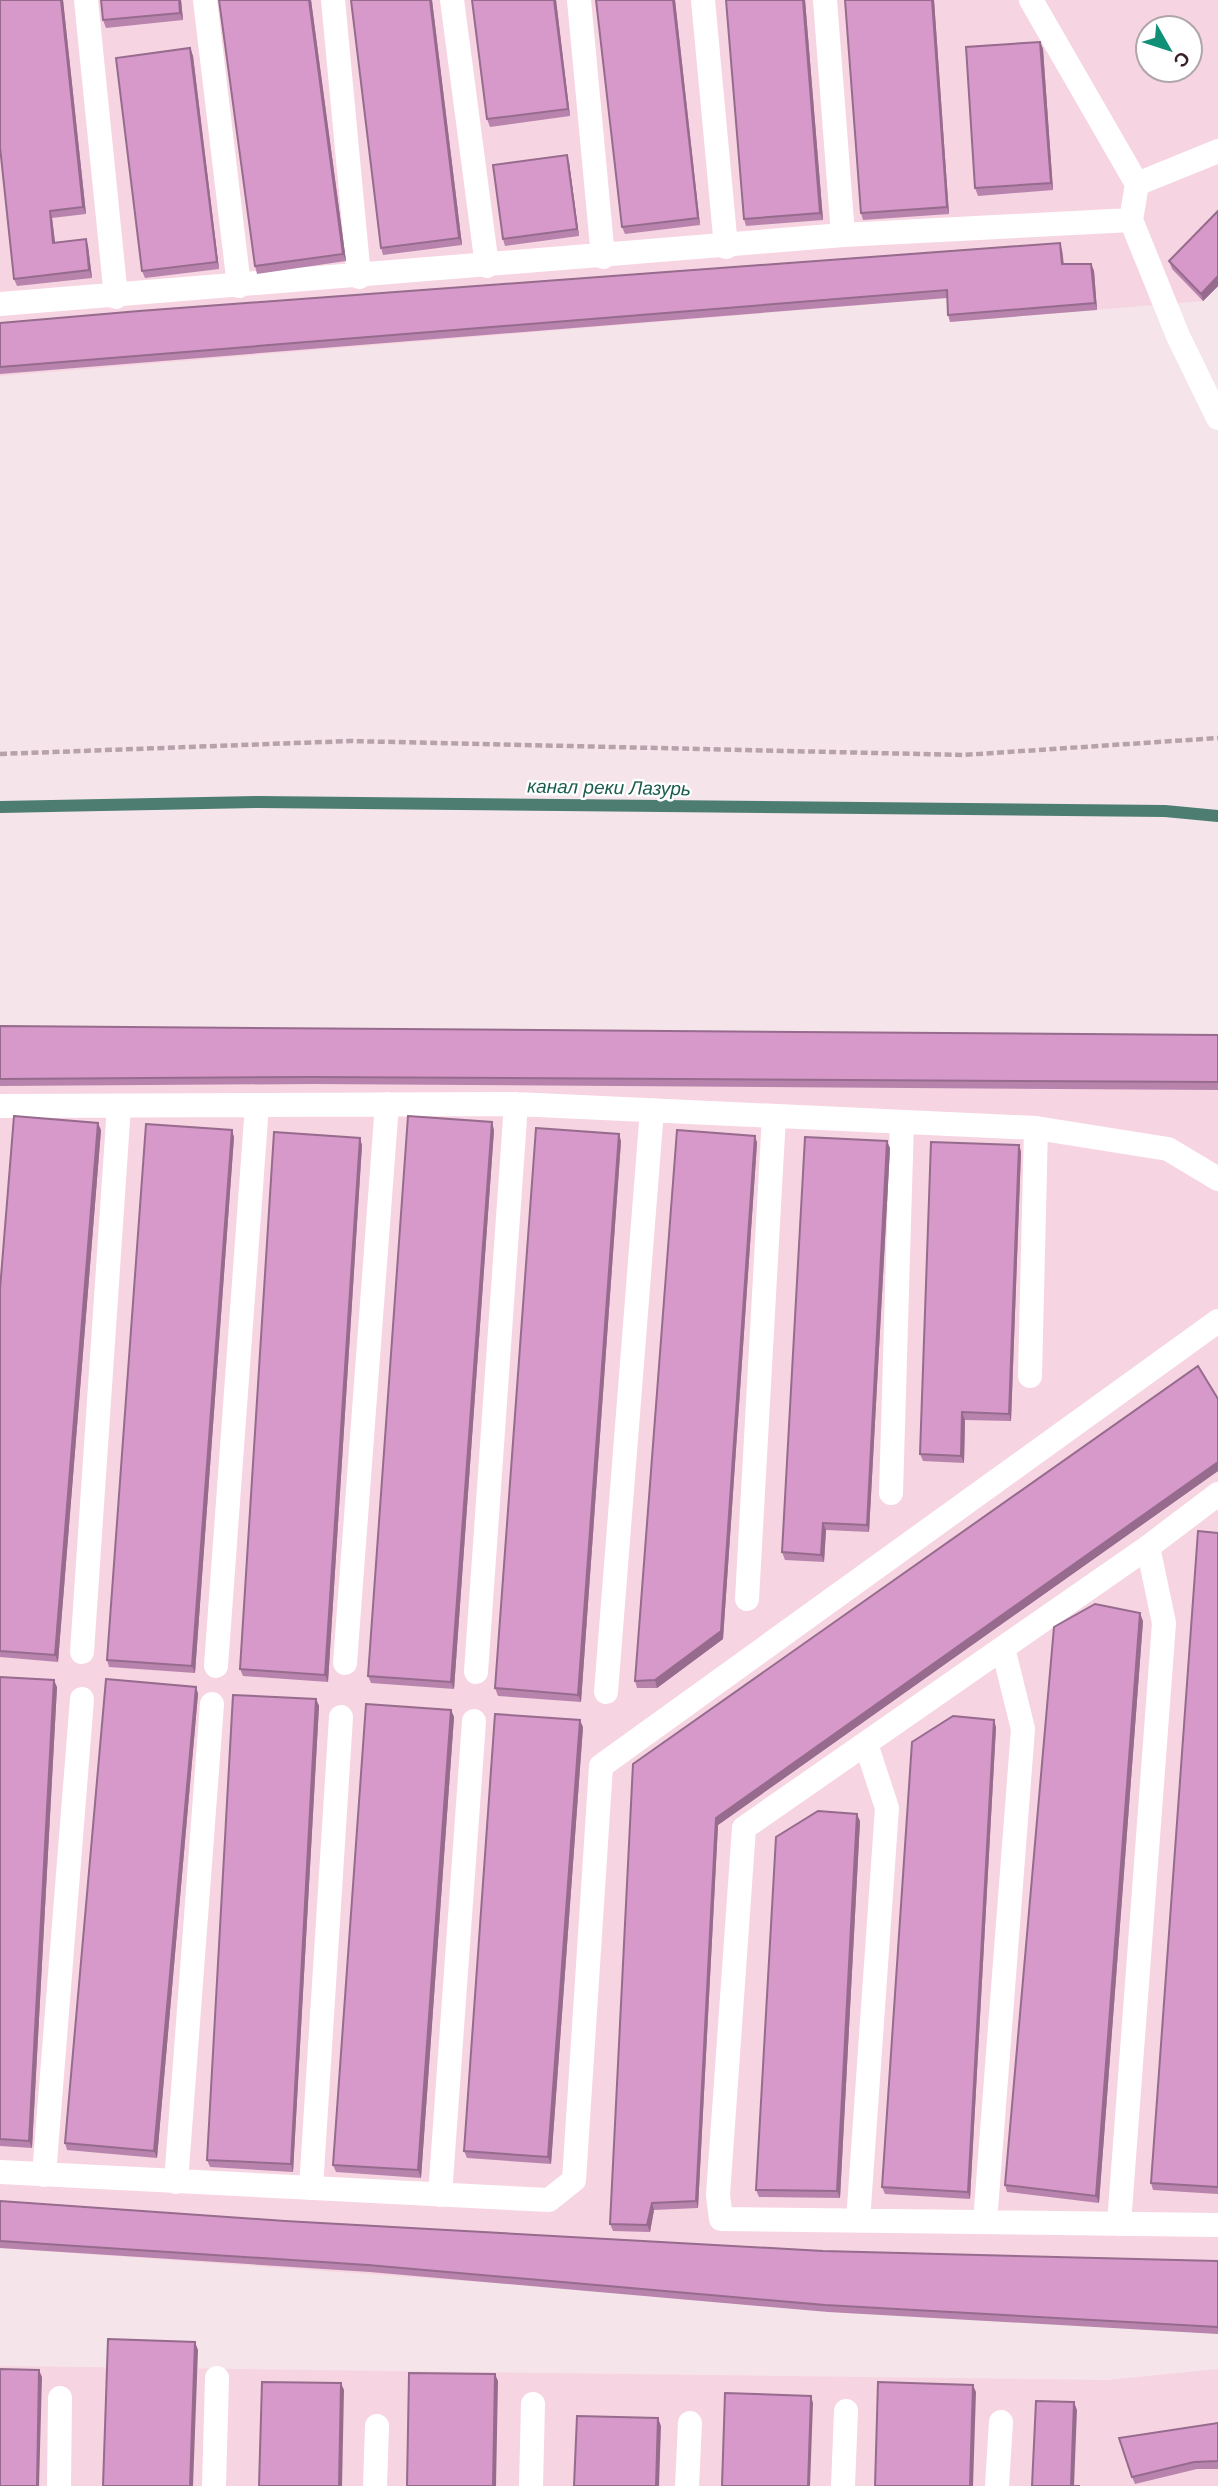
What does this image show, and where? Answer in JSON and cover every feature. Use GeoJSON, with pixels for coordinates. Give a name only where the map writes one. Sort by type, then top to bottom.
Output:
{"type":"FeatureCollection","features":[{"type":"Feature","properties":{"kind":"lane"},"geometry":{"type":"LineString","coordinates":[[86,0],[116,297]]}},
{"type":"Feature","properties":{"kind":"lane"},"geometry":{"type":"LineString","coordinates":[[205,0],[239,286]]}},
{"type":"Feature","properties":{"kind":"lane"},"geometry":{"type":"LineString","coordinates":[[333,0],[359,277]]}},
{"type":"Feature","properties":{"kind":"lane"},"geometry":{"type":"LineString","coordinates":[[452,0],[487,266]]}},
{"type":"Feature","properties":{"kind":"lane"},"geometry":{"type":"LineString","coordinates":[[579,0],[603,257]]}},
{"type":"Feature","properties":{"kind":"lane"},"geometry":{"type":"LineString","coordinates":[[703,0],[726,247]]}},
{"type":"Feature","properties":{"kind":"lane"},"geometry":{"type":"LineString","coordinates":[[825,0],[843,235]]}},
{"type":"Feature","properties":{"kind":"lane"},"geometry":{"type":"LineString","coordinates":[[1031,0],[1137,184],[1131,220],[1178,336],[1218,418]]}},
{"type":"Feature","properties":{"kind":"lane"},"geometry":{"type":"LineString","coordinates":[[1137,184],[1218,150]]}},
{"type":"Feature","properties":{"kind":"lane"},"geometry":{"type":"LineString","coordinates":[[0,304],[116,297],[843,235],[1131,220]]}},
{"type":"Feature","properties":{"kind":"lane"},"geometry":{"type":"LineString","coordinates":[[345,1663],[387,1104]]}},
{"type":"Feature","properties":{"kind":"lane"},"geometry":{"type":"LineString","coordinates":[[476,1672],[516,1104]]}},
{"type":"Feature","properties":{"kind":"lane"},"geometry":{"type":"LineString","coordinates":[[0,1106],[516,1104],[1036,1128],[1168,1149],[1218,1179]]}},
{"type":"Feature","properties":{"kind":"lane"},"geometry":{"type":"LineString","coordinates":[[216,1666],[257,1105]]}},
{"type":"Feature","properties":{"kind":"lane"},"geometry":{"type":"LineString","coordinates":[[82,1652],[119,1106]]}},
{"type":"Feature","properties":{"kind":"lane"},"geometry":{"type":"LineString","coordinates":[[606,1692],[652,1110]]}},
{"type":"Feature","properties":{"kind":"lane"},"geometry":{"type":"LineString","coordinates":[[747,1599],[774,1116]]}},
{"type":"Feature","properties":{"kind":"lane"},"geometry":{"type":"LineString","coordinates":[[891,1493],[902,1122]]}},
{"type":"Feature","properties":{"kind":"lane"},"geometry":{"type":"LineString","coordinates":[[1030,1376],[1036,1128]]}},
{"type":"Feature","properties":{"kind":"lane"},"geometry":{"type":"LineString","coordinates":[[0,2172],[549,2200],[574,2180],[601,1766],[1218,1321]]}},
{"type":"Feature","properties":{"kind":"lane"},"geometry":{"type":"LineString","coordinates":[[1218,1494],[1148,1547],[744,1828],[718,2195],[721,2219],[1218,2225]]}},
{"type":"Feature","properties":{"kind":"lane"},"geometry":{"type":"LineString","coordinates":[[1119,2224],[1164,1623],[1148,1547]]}},
{"type":"Feature","properties":{"kind":"lane"},"geometry":{"type":"LineString","coordinates":[[985,2222],[1023,1730],[1003,1648]]}},
{"type":"Feature","properties":{"kind":"lane"},"geometry":{"type":"LineString","coordinates":[[44,2175],[82,1699]]}},
{"type":"Feature","properties":{"kind":"lane"},"geometry":{"type":"LineString","coordinates":[[176,2182],[212,1703]]}},
{"type":"Feature","properties":{"kind":"lane"},"geometry":{"type":"LineString","coordinates":[[311,2188],[341,1717]]}},
{"type":"Feature","properties":{"kind":"lane"},"geometry":{"type":"LineString","coordinates":[[440,2194],[474,1721]]}},
{"type":"Feature","properties":{"kind":"lane"},"geometry":{"type":"LineString","coordinates":[[858,2221],[887,1808],[866,1744]]}},
{"type":"Feature","properties":{"kind":"lane"},"geometry":{"type":"LineString","coordinates":[[214,2486],[217,2378]]}},
{"type":"Feature","properties":{"kind":"lane"},"geometry":{"type":"LineString","coordinates":[[59,2486],[60,2398]]}},
{"type":"Feature","properties":{"kind":"lane"},"geometry":{"type":"LineString","coordinates":[[531,2486],[533,2404]]}},
{"type":"Feature","properties":{"kind":"lane"},"geometry":{"type":"LineString","coordinates":[[843,2486],[846,2411]]}},
{"type":"Feature","properties":{"kind":"lane"},"geometry":{"type":"LineString","coordinates":[[997,2486],[1001,2422]]}},
{"type":"Feature","properties":{"kind":"lane"},"geometry":{"type":"LineString","coordinates":[[687,2486],[690,2423]]}},
{"type":"Feature","properties":{"kind":"lane"},"geometry":{"type":"LineString","coordinates":[[375,2486],[377,2426]]}},
{"type":"Feature","properties":{"kind":"path"},"geometry":{"type":"LineString","coordinates":[[0,754],[350,741],[963,755],[1218,738]]}},
{"type":"Feature","properties":{"kind":"shaded area"},"geometry":{"type":"Polygon","coordinates":[[[0,0],[1218,0],[1218,286],[1203,301],[950,322],[949,298],[0,376],[0,0]]]}},
{"type":"Feature","properties":{"kind":"shaded area"},"geometry":{"type":"Polygon","coordinates":[[[0,1034],[1218,1043],[1218,2334],[0,2248],[0,1034]]]}},
{"type":"Feature","properties":{"kind":"shaded area"},"geometry":{"type":"Polygon","coordinates":[[[0,2366],[1107,2380],[1218,2369],[1218,2486],[0,2486],[0,2366]]]}},
{"type":"Feature","properties":{"kind":"building"},"geometry":{"type":"Polygon","coordinates":[[[0,0],[61,0],[83,207],[50,211],[53,243],[86,239],[89,270],[14,279],[0,147],[0,0]]]}},
{"type":"Feature","properties":{"kind":"building"},"geometry":{"type":"Polygon","coordinates":[[[101,0],[179,0],[180,13],[103,20],[101,0]]]}},
{"type":"Feature","properties":{"kind":"building"},"geometry":{"type":"Polygon","coordinates":[[[219,0],[309,0],[343,254],[255,266],[219,0]]]}},
{"type":"Feature","properties":{"kind":"building"},"geometry":{"type":"Polygon","coordinates":[[[351,0],[430,0],[459,238],[381,248],[351,0]]]}},
{"type":"Feature","properties":{"kind":"building"},"geometry":{"type":"Polygon","coordinates":[[[472,0],[554,0],[568,109],[487,119],[472,0]]]}},
{"type":"Feature","properties":{"kind":"building"},"geometry":{"type":"Polygon","coordinates":[[[596,0],[673,0],[698,218],[622,227],[596,0]]]}},
{"type":"Feature","properties":{"kind":"building"},"geometry":{"type":"Polygon","coordinates":[[[726,0],[803,0],[820,213],[744,219],[726,0]]]}},
{"type":"Feature","properties":{"kind":"building"},"geometry":{"type":"Polygon","coordinates":[[[845,0],[932,0],[947,207],[861,213],[845,0]]]}},
{"type":"Feature","properties":{"kind":"building"},"geometry":{"type":"Polygon","coordinates":[[[1040,42],[1051,183],[975,188],[966,47],[1040,42]]]}},
{"type":"Feature","properties":{"kind":"building"},"geometry":{"type":"Polygon","coordinates":[[[190,48],[217,262],[142,271],[116,58],[190,48]]]}},
{"type":"Feature","properties":{"kind":"building"},"geometry":{"type":"Polygon","coordinates":[[[567,155],[577,229],[503,239],[493,165],[567,155]]]}},
{"type":"Feature","properties":{"kind":"building"},"geometry":{"type":"Polygon","coordinates":[[[1218,211],[1218,276],[1201,294],[1169,261],[1218,211]]]}},
{"type":"Feature","properties":{"kind":"building"},"geometry":{"type":"Polygon","coordinates":[[[1060,243],[1062,264],[1091,264],[1095,303],[948,315],[947,290],[0,367],[0,323],[1060,243]]]}},
{"type":"Feature","properties":{"kind":"building"},"geometry":{"type":"Polygon","coordinates":[[[0,1026],[1218,1035],[1218,1082],[311,1077],[0,1079],[0,1026]]]}},
{"type":"Feature","properties":{"kind":"building"},"geometry":{"type":"Polygon","coordinates":[[[14,1116],[98,1123],[55,1655],[0,1651],[0,1289],[14,1116]]]}},
{"type":"Feature","properties":{"kind":"building"},"geometry":{"type":"Polygon","coordinates":[[[408,1116],[492,1122],[451,1682],[368,1676],[408,1116]]]}},
{"type":"Feature","properties":{"kind":"building"},"geometry":{"type":"Polygon","coordinates":[[[146,1124],[232,1130],[192,1666],[107,1660],[146,1124]]]}},
{"type":"Feature","properties":{"kind":"building"},"geometry":{"type":"Polygon","coordinates":[[[536,1128],[619,1134],[578,1695],[495,1688],[536,1128]]]}},
{"type":"Feature","properties":{"kind":"building"},"geometry":{"type":"Polygon","coordinates":[[[677,1130],[755,1136],[721,1631],[655,1680],[635,1681],[677,1130]]]}},
{"type":"Feature","properties":{"kind":"building"},"geometry":{"type":"Polygon","coordinates":[[[274,1132],[360,1138],[325,1675],[240,1669],[274,1132]]]}},
{"type":"Feature","properties":{"kind":"building"},"geometry":{"type":"Polygon","coordinates":[[[805,1137],[887,1141],[867,1525],[823,1523],[821,1555],[782,1552],[805,1137]]]}},
{"type":"Feature","properties":{"kind":"building"},"geometry":{"type":"Polygon","coordinates":[[[931,1142],[1019,1145],[1009,1414],[962,1412],[961,1456],[920,1454],[931,1142]]]}},
{"type":"Feature","properties":{"kind":"building"},"geometry":{"type":"Polygon","coordinates":[[[1198,1366],[1218,1399],[1218,1462],[716,1818],[696,2201],[652,2203],[647,2225],[610,2224],[633,1764],[1198,1366]]]}},
{"type":"Feature","properties":{"kind":"building"},"geometry":{"type":"Polygon","coordinates":[[[1198,1531],[1218,1533],[1218,2187],[1151,2183],[1198,1531]]]}},
{"type":"Feature","properties":{"kind":"building"},"geometry":{"type":"Polygon","coordinates":[[[1095,1604],[1140,1613],[1096,2196],[1005,2185],[1054,1627],[1095,1604]]]}},
{"type":"Feature","properties":{"kind":"building"},"geometry":{"type":"Polygon","coordinates":[[[0,1677],[54,1680],[29,2141],[0,2139],[0,1677]]]}},
{"type":"Feature","properties":{"kind":"building"},"geometry":{"type":"Polygon","coordinates":[[[106,1679],[196,1687],[154,2151],[65,2143],[106,1679]]]}},
{"type":"Feature","properties":{"kind":"building"},"geometry":{"type":"Polygon","coordinates":[[[233,1695],[316,1699],[291,2164],[207,2160],[233,1695]]]}},
{"type":"Feature","properties":{"kind":"building"},"geometry":{"type":"Polygon","coordinates":[[[366,1704],[451,1710],[418,2170],[333,2165],[366,1704]]]}},
{"type":"Feature","properties":{"kind":"building"},"geometry":{"type":"Polygon","coordinates":[[[495,1714],[580,1720],[548,2157],[464,2151],[495,1714]]]}},
{"type":"Feature","properties":{"kind":"building"},"geometry":{"type":"Polygon","coordinates":[[[953,1716],[994,1720],[968,2192],[882,2187],[912,1742],[953,1716]]]}},
{"type":"Feature","properties":{"kind":"building"},"geometry":{"type":"Polygon","coordinates":[[[818,1811],[857,1814],[837,2191],[756,2190],[776,1837],[818,1811]]]}},
{"type":"Feature","properties":{"kind":"building"},"geometry":{"type":"Polygon","coordinates":[[[0,2201],[285,2221],[823,2251],[1218,2261],[1218,2327],[825,2305],[368,2265],[0,2241],[0,2201]]]}},
{"type":"Feature","properties":{"kind":"building"},"geometry":{"type":"Polygon","coordinates":[[[108,2339],[195,2342],[190,2486],[103,2486],[108,2339]]]}},
{"type":"Feature","properties":{"kind":"building"},"geometry":{"type":"Polygon","coordinates":[[[0,2369],[39,2370],[37,2486],[0,2486],[0,2369]]]}},
{"type":"Feature","properties":{"kind":"building"},"geometry":{"type":"Polygon","coordinates":[[[409,2373],[495,2374],[493,2486],[407,2486],[409,2373]]]}},
{"type":"Feature","properties":{"kind":"building"},"geometry":{"type":"Polygon","coordinates":[[[262,2382],[341,2383],[339,2486],[259,2486],[262,2382]]]}},
{"type":"Feature","properties":{"kind":"building"},"geometry":{"type":"Polygon","coordinates":[[[878,2382],[973,2385],[970,2486],[875,2486],[878,2382]]]}},
{"type":"Feature","properties":{"kind":"building"},"geometry":{"type":"Polygon","coordinates":[[[725,2393],[811,2396],[808,2486],[722,2486],[725,2393]]]}},
{"type":"Feature","properties":{"kind":"building"},"geometry":{"type":"Polygon","coordinates":[[[1036,2401],[1074,2402],[1071,2486],[1032,2486],[1036,2401]]]}},
{"type":"Feature","properties":{"kind":"building"},"geometry":{"type":"Polygon","coordinates":[[[577,2416],[658,2418],[656,2486],[574,2486],[577,2416]]]}},
{"type":"Feature","properties":{"kind":"building"},"geometry":{"type":"Polygon","coordinates":[[[1218,2423],[1218,2461],[1194,2462],[1132,2477],[1119,2438],[1218,2423]]]}},
{"type":"Feature","properties":{"kind":"waterway","name":"канал реки Лазурь"},"geometry":{"type":"LineString","coordinates":[[0,807],[259,802],[1165,811],[1218,816]]}}]}
